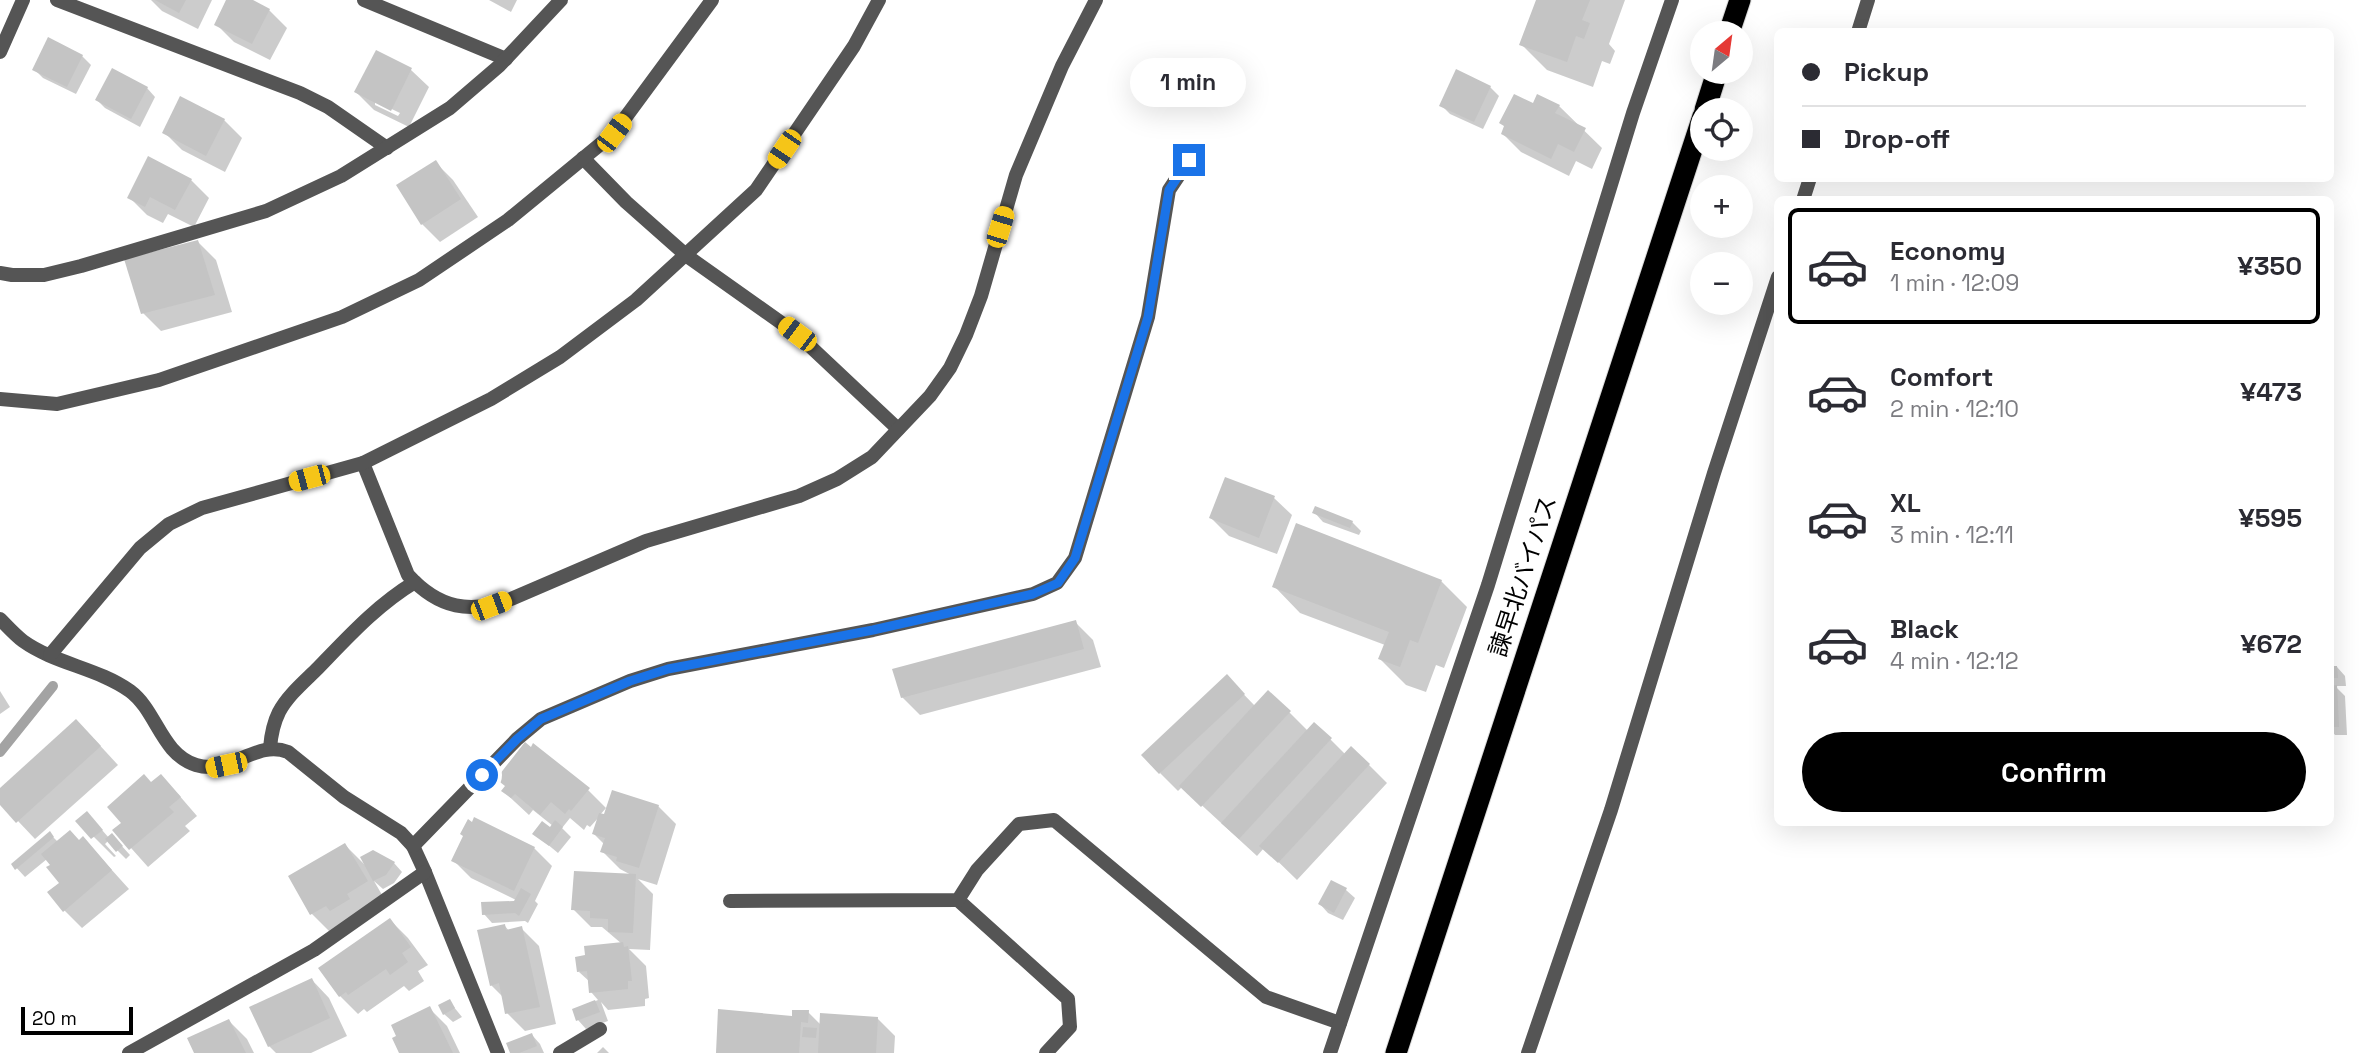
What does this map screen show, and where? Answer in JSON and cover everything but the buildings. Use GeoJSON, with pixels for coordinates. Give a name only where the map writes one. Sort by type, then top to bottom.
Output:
{"type":"FeatureCollection","features":[{"type":"Feature","properties":{"kind":"highway"},"geometry":{"type":"LineString","coordinates":[[1733,21],[1740,0]]}},
{"type":"Feature","properties":{"kind":"highway","name":"諫早北バイパス"},"geometry":{"type":"LineString","coordinates":[[1396,1053],[1690,156]]}},
{"type":"Feature","properties":{"kind":"street"},"geometry":{"type":"LineString","coordinates":[[0,52],[23,0]]}},
{"type":"Feature","properties":{"kind":"street"},"geometry":{"type":"LineString","coordinates":[[57,0],[300,93],[328,107],[387,148]]}},
{"type":"Feature","properties":{"kind":"street"},"geometry":{"type":"LineString","coordinates":[[364,0],[506,59]]}},
{"type":"Feature","properties":{"kind":"street"},"geometry":{"type":"LineString","coordinates":[[0,273],[44,275],[69,269],[266,211],[341,176],[450,108],[506,59],[561,0]]}},
{"type":"Feature","properties":{"kind":"street"},"geometry":{"type":"LineString","coordinates":[[0,399],[57,404],[146,383],[342,317],[419,279],[508,220],[614,133],[712,0]]}},
{"type":"Feature","properties":{"kind":"street"},"geometry":{"type":"LineString","coordinates":[[50,655],[139,548],[169,524],[202,508],[363,463],[491,399],[560,357],[636,300],[756,190],[854,46],[879,0]]}},
{"type":"Feature","properties":{"kind":"street"},"geometry":{"type":"LineString","coordinates":[[363,463],[408,575],[435,598],[475,609],[491,606],[602,562],[646,541],[799,496],[837,479],[872,457],[930,396],[950,368],[981,296],[1016,175],[1062,66],[1096,0]]}},
{"type":"Feature","properties":{"kind":"street"},"geometry":{"type":"LineString","coordinates":[[1330,1053],[1488,585],[1633,113],[1672,0]]}},
{"type":"Feature","properties":{"kind":"street"},"geometry":{"type":"LineString","coordinates":[[1859,28],[1868,0]]}},
{"type":"Feature","properties":{"kind":"street"},"geometry":{"type":"LineString","coordinates":[[583,158],[626,202],[687,256],[797,334],[898,429]]}},
{"type":"Feature","properties":{"kind":"street"},"geometry":{"type":"LineString","coordinates":[[413,846],[517,739],[541,719],[630,681],[668,669],[873,630],[1033,594],[1058,583],[1075,558],[1148,317],[1169,190],[1189,160]]}},
{"type":"Feature","properties":{"kind":"street"},"geometry":{"type":"LineString","coordinates":[[1528,1053],[1611,810],[1714,473],[1774,289]]}},
{"type":"Feature","properties":{"kind":"street"},"geometry":{"type":"LineString","coordinates":[[270,748],[272,728],[280,710],[295,692],[372,613],[415,582]]}},
{"type":"Feature","properties":{"kind":"street"},"geometry":{"type":"LineString","coordinates":[[0,619],[23,641],[132,692],[144,705],[164,740],[180,756],[195,765],[211,768],[226,765],[270,748],[288,752],[344,797],[401,833],[413,846],[425,872],[498,1053]]}},
{"type":"Feature","properties":{"kind":"street"},"geometry":{"type":"LineString","coordinates":[[958,900],[977,870],[1018,824],[1054,820],[1266,997],[1340,1023]]}},
{"type":"Feature","properties":{"kind":"street"},"geometry":{"type":"LineString","coordinates":[[129,1053],[314,950],[425,872]]}},
{"type":"Feature","properties":{"kind":"street"},"geometry":{"type":"LineString","coordinates":[[730,901],[958,900],[1068,999],[1070,1027],[1046,1053]]}},
{"type":"Feature","properties":{"kind":"street"},"geometry":{"type":"LineString","coordinates":[[560,1053],[600,1029]]}},
{"type":"Feature","properties":{"kind":"waterway"},"geometry":{"type":"LineString","coordinates":[[0,752],[53,686]]}},
{"type":"Feature","properties":{"kind":"route"},"geometry":{"type":"LineString","coordinates":[[482,775],[541,719],[630,681],[668,669],[873,630],[1033,594],[1058,583],[1075,558],[1148,317],[1169,190],[1189,160]]}}]}
